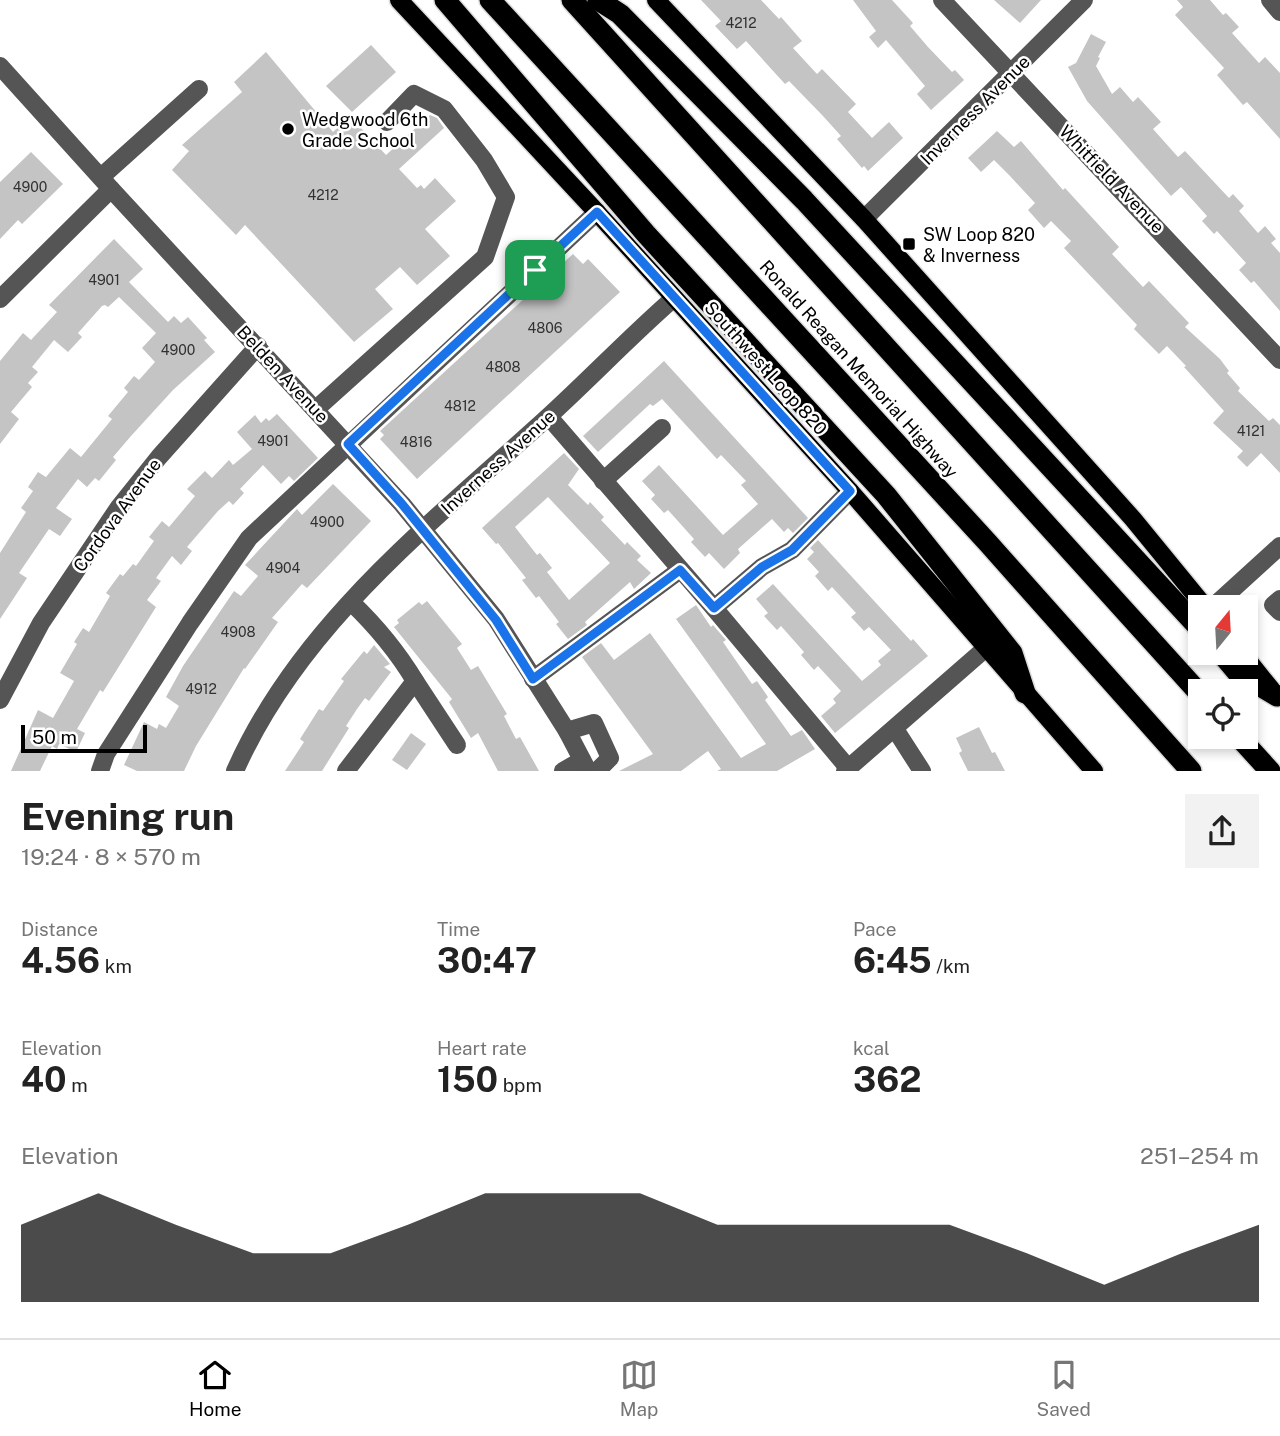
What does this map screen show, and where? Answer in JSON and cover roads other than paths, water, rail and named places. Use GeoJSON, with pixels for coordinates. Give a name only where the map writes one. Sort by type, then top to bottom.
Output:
{"type":"FeatureCollection","features":[{"type":"Feature","properties":{"kind":"highway"},"geometry":{"type":"LineString","coordinates":[[446,0],[646,234],[886,495],[1012,653],[1026,693]]}},
{"type":"Feature","properties":{"kind":"highway","name":"Ronald Reagan Memorial Highway"},"geometry":{"type":"LineString","coordinates":[[490,0],[978,533],[1191,771]]}},
{"type":"Feature","properties":{"kind":"highway","name":"Ronald Reagan Memorial Highway"},"geometry":{"type":"LineString","coordinates":[[572,0],[1188,681]]}},
{"type":"Feature","properties":{"kind":"highway"},"geometry":{"type":"LineString","coordinates":[[598,0],[620,14],[804,200],[1188,616]]}},
{"type":"Feature","properties":{"kind":"highway"},"geometry":{"type":"LineString","coordinates":[[1231,665],[1237,672],[1278,698]]}},
{"type":"Feature","properties":{"kind":"highway"},"geometry":{"type":"LineString","coordinates":[[1250,749],[1270,771]]}},
{"type":"Feature","properties":{"kind":"main road","name":"Southwest Loop 820"},"geometry":{"type":"LineString","coordinates":[[399,0],[597,212],[850,491],[1094,771]]}},
{"type":"Feature","properties":{"kind":"main road"},"geometry":{"type":"LineString","coordinates":[[656,0],[864,219],[1133,519],[1195,595]]}},
{"type":"Feature","properties":{"kind":"main road"},"geometry":{"type":"LineString","coordinates":[[1252,665],[1278,698]]}},
{"type":"Feature","properties":{"kind":"street","name":"Whitfield Avenue"},"geometry":{"type":"LineString","coordinates":[[943,0],[1280,360]]}},
{"type":"Feature","properties":{"kind":"street","name":"Inverness Avenue"},"geometry":{"type":"LineString","coordinates":[[864,219],[1084,0]]}},
{"type":"Feature","properties":{"kind":"street"},"geometry":{"type":"LineString","coordinates":[[1270,0],[1280,12]]}},
{"type":"Feature","properties":{"kind":"street","name":"Belden Avenue"},"geometry":{"type":"LineString","coordinates":[[0,66],[423,529],[496,620],[567,731],[585,766]]}},
{"type":"Feature","properties":{"kind":"street"},"geometry":{"type":"LineString","coordinates":[[0,299],[106,183],[199,89]]}},
{"type":"Feature","properties":{"kind":"street"},"geometry":{"type":"LineString","coordinates":[[316,409],[485,257],[506,197],[484,160],[444,109],[414,94],[387,122]]}},
{"type":"Feature","properties":{"kind":"street"},"geometry":{"type":"LineString","coordinates":[[100,771],[106,754],[249,538],[597,212]]}},
{"type":"Feature","properties":{"kind":"street","name":"Inverness Avenue"},"geometry":{"type":"LineString","coordinates":[[235,771],[276,696],[307,651],[373,577],[674,298]]}},
{"type":"Feature","properties":{"kind":"street","name":"Cordova Avenue"},"geometry":{"type":"LineString","coordinates":[[0,700],[41,623],[119,508],[159,457],[258,346]]}},
{"type":"Feature","properties":{"kind":"street"},"geometry":{"type":"LineString","coordinates":[[548,417],[856,767],[986,649]]}},
{"type":"Feature","properties":{"kind":"street"},"geometry":{"type":"LineString","coordinates":[[603,481],[662,428]]}},
{"type":"Feature","properties":{"kind":"street"},"geometry":{"type":"LineString","coordinates":[[714,608],[762,567],[792,550],[850,491]]}},
{"type":"Feature","properties":{"kind":"street"},"geometry":{"type":"LineString","coordinates":[[1226,595],[1280,546]]}},
{"type":"Feature","properties":{"kind":"street"},"geometry":{"type":"LineString","coordinates":[[533,679],[680,570]]}},
{"type":"Feature","properties":{"kind":"street"},"geometry":{"type":"LineString","coordinates":[[1280,599],[1273,605],[1280,612]]}},
{"type":"Feature","properties":{"kind":"street"},"geometry":{"type":"LineString","coordinates":[[351,602],[394,649],[457,745]]}},
{"type":"Feature","properties":{"kind":"street"},"geometry":{"type":"LineString","coordinates":[[346,771],[415,681]]}},
{"type":"Feature","properties":{"kind":"street"},"geometry":{"type":"LineString","coordinates":[[567,731],[594,723],[610,758],[597,771]]}},
{"type":"Feature","properties":{"kind":"street"},"geometry":{"type":"LineString","coordinates":[[895,729],[922,771]]}},
{"type":"Feature","properties":{"kind":"street"},"geometry":{"type":"LineString","coordinates":[[563,771],[585,766]]}},
{"type":"Feature","properties":{"kind":"place","name":"Wedgwood 6th Grade School"},"geometry":{"type":"Point","coordinates":[288,129]}},
{"type":"Feature","properties":{"kind":"place","name":"SW Loop 820 & Inverness"},"geometry":{"type":"Point","coordinates":[909,244]}}]}
